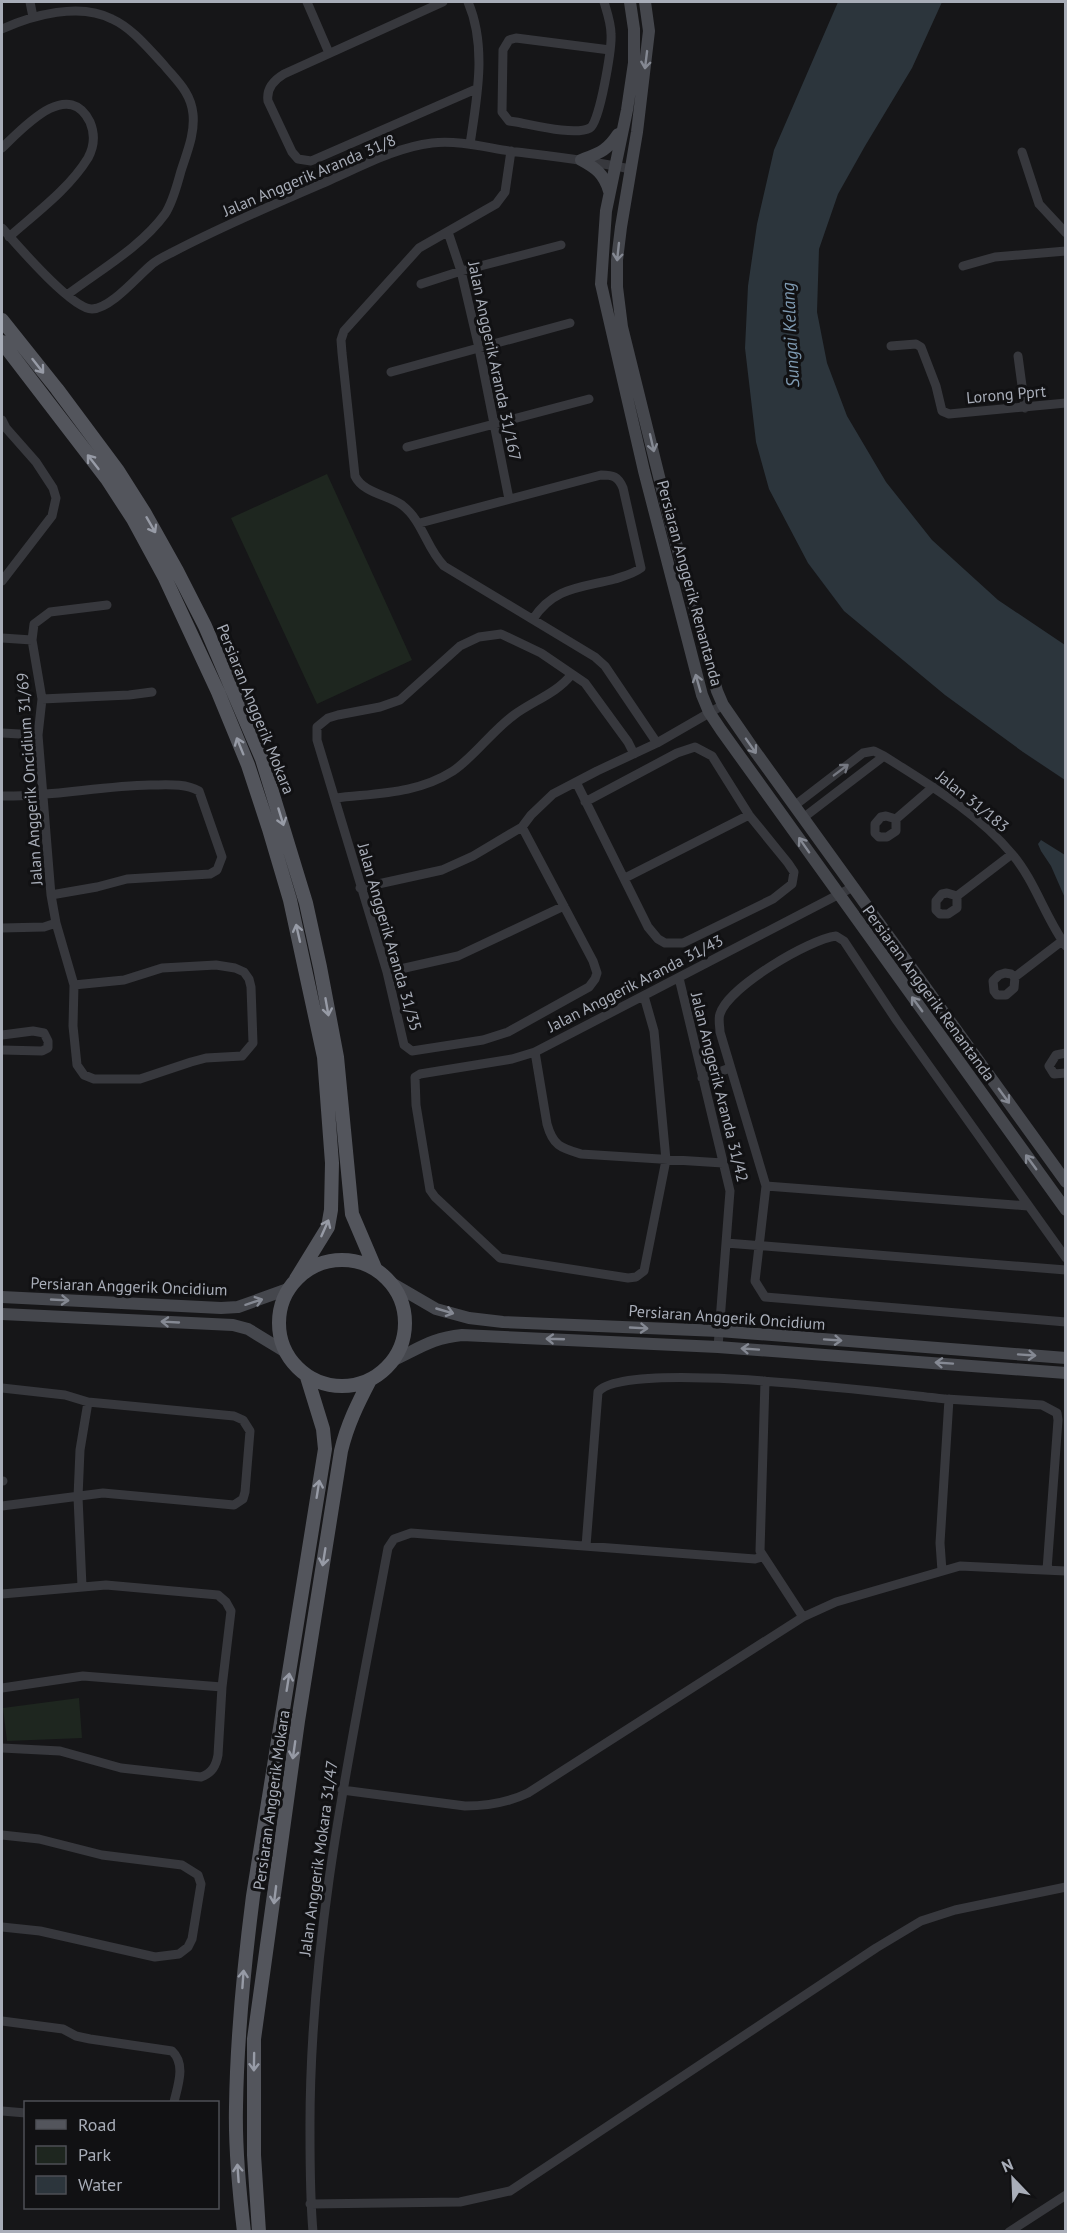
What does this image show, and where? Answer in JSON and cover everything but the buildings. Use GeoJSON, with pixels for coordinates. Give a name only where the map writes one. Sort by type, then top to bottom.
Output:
{"type":"FeatureCollection","features":[{"type":"Feature","properties":{"kind":"main road","name":"Persiaran Anggerik Renantanda"},"geometry":{"type":"LineString","coordinates":[[630,2],[634,29],[634,63],[609,192],[601,284],[690,655],[702,695],[709,712],[1065,1210]]}},
{"type":"Feature","properties":{"kind":"main road","name":"Persiaran Anggerik Renantanda"},"geometry":{"type":"LineString","coordinates":[[645,2],[649,32],[637,132],[617,260],[617,287],[622,327],[692,601],[710,668],[723,705],[1065,1182]]}},
{"type":"Feature","properties":{"kind":"main road"},"geometry":{"type":"LineString","coordinates":[[581,160],[610,147],[624,123]]}},
{"type":"Feature","properties":{"kind":"main road"},"geometry":{"type":"LineString","coordinates":[[581,160],[601,172],[609,192]]}},
{"type":"Feature","properties":{"kind":"main road","name":"Persiaran Anggerik Mokara"},"geometry":{"type":"LineString","coordinates":[[2,320],[118,471],[144,512],[205,626],[262,759],[306,903],[337,1057],[352,1214],[375,1268]]}},
{"type":"Feature","properties":{"kind":"main road","name":"Persiaran Anggerik Mokara"},"geometry":{"type":"LineString","coordinates":[[2,342],[107,479],[165,578],[231,723],[248,765],[269,829],[290,900],[324,1057],[332,1163],[331,1210],[328,1227],[292,1284]]}},
{"type":"Feature","properties":{"kind":"main road"},"geometry":{"type":"LineString","coordinates":[[352,1260],[375,1268],[393,1284],[402,1298],[406,1314],[406,1330],[402,1346],[394,1360],[370,1380],[355,1386],[338,1387],[322,1384],[308,1377],[294,1365],[284,1351],[279,1335],[278,1319],[281,1303],[292,1284],[328,1261],[352,1260]]}},
{"type":"Feature","properties":{"kind":"main road","name":"Persiaran Anggerik Oncidium"},"geometry":{"type":"LineString","coordinates":[[2,1297],[221,1308],[238,1307],[292,1284]]}},
{"type":"Feature","properties":{"kind":"main road","name":"Persiaran Anggerik Oncidium"},"geometry":{"type":"LineString","coordinates":[[393,1284],[436,1309],[469,1318],[503,1322],[719,1331],[1065,1358]]}},
{"type":"Feature","properties":{"kind":"main road","name":"Persiaran Anggerik Oncidium"},"geometry":{"type":"LineString","coordinates":[[2,1314],[233,1325],[248,1329],[284,1351]]}},
{"type":"Feature","properties":{"kind":"main road","name":"Persiaran Anggerik Oncidium"},"geometry":{"type":"LineString","coordinates":[[394,1360],[442,1337],[462,1335],[718,1347],[1065,1373]]}},
{"type":"Feature","properties":{"kind":"main road","name":"Persiaran Anggerik Mokara"},"geometry":{"type":"LineString","coordinates":[[244,2232],[237,2171],[236,2109],[244,1965],[253,1896],[325,1449],[323,1429],[308,1377]]}},
{"type":"Feature","properties":{"kind":"main road","name":"Persiaran Anggerik Mokara"},"geometry":{"type":"LineString","coordinates":[[259,2232],[254,2155],[254,2039],[298,1720],[341,1450],[353,1411],[370,1380]]}},
{"type":"Feature","properties":{"kind":"street"},"geometry":{"type":"LineString","coordinates":[[30,2],[33,17]]}},
{"type":"Feature","properties":{"kind":"street"},"geometry":{"type":"LineString","coordinates":[[307,2],[329,53]]}},
{"type":"Feature","properties":{"kind":"street"},"geometry":{"type":"LineString","coordinates":[[443,2],[278,77],[269,90],[268,101],[291,152],[298,159],[311,160],[476,89]]}},
{"type":"Feature","properties":{"kind":"street"},"geometry":{"type":"LineString","coordinates":[[468,2],[478,35],[476,89],[470,144]]}},
{"type":"Feature","properties":{"kind":"street"},"geometry":{"type":"LineString","coordinates":[[604,2],[612,36],[610,50],[597,116],[593,126],[574,131],[509,121],[501,112],[503,50],[509,40],[610,50]]}},
{"type":"Feature","properties":{"kind":"street"},"geometry":{"type":"LineString","coordinates":[[2,29],[33,17],[74,12],[95,13],[111,18],[127,28],[181,84],[188,94],[194,131],[172,201],[165,213],[143,238],[67,295],[2,228]]}},
{"type":"Feature","properties":{"kind":"street"},"geometry":{"type":"LineString","coordinates":[[2,148],[28,124],[54,106],[66,104],[79,108],[88,118],[93,129],[94,141],[89,156],[74,177],[9,237]]}},
{"type":"Feature","properties":{"kind":"street","name":"Jalan Anggerik Aranda 31/8"},"geometry":{"type":"LineString","coordinates":[[67,295],[81,307],[93,309],[127,289],[151,264],[247,216],[382,158],[434,142],[470,144],[630,169]]}},
{"type":"Feature","properties":{"kind":"street"},"geometry":{"type":"LineString","coordinates":[[510,151],[505,192],[501,199],[489,209],[419,248],[344,331],[341,340],[355,476],[362,484],[400,504],[420,523],[432,550],[444,566],[577,645],[605,666],[657,743]]}},
{"type":"Feature","properties":{"kind":"street"},"geometry":{"type":"LineString","coordinates":[[1022,152],[1039,204],[1065,233]]}},
{"type":"Feature","properties":{"kind":"street","name":"Jalan Anggerik Aranda 31/167"},"geometry":{"type":"LineString","coordinates":[[448,232],[461,271],[479,348],[509,499]]}},
{"type":"Feature","properties":{"kind":"street"},"geometry":{"type":"LineString","coordinates":[[421,284],[561,245]]}},
{"type":"Feature","properties":{"kind":"street"},"geometry":{"type":"LineString","coordinates":[[963,266],[995,257],[1065,251]]}},
{"type":"Feature","properties":{"kind":"street"},"geometry":{"type":"LineString","coordinates":[[391,372],[570,323]]}},
{"type":"Feature","properties":{"kind":"street","name":"Lorong Pprt"},"geometry":{"type":"LineString","coordinates":[[891,346],[916,344],[921,347],[936,386],[942,411],[949,414],[1065,403]]}},
{"type":"Feature","properties":{"kind":"street"},"geometry":{"type":"LineString","coordinates":[[1018,356],[1025,408]]}},
{"type":"Feature","properties":{"kind":"street"},"geometry":{"type":"LineString","coordinates":[[407,447],[589,399]]}},
{"type":"Feature","properties":{"kind":"street"},"geometry":{"type":"LineString","coordinates":[[2,581],[52,516],[56,498],[53,488],[36,462],[3,427]]}},
{"type":"Feature","properties":{"kind":"street"},"geometry":{"type":"LineString","coordinates":[[420,523],[601,475],[613,475],[619,479],[640,568],[629,575],[559,593],[545,603],[533,619]]}},
{"type":"Feature","properties":{"kind":"street"},"geometry":{"type":"LineString","coordinates":[[2,638],[32,640],[34,624],[50,612],[107,605]]}},
{"type":"Feature","properties":{"kind":"street","name":"Jalan Anggerik Aranda 31/35"},"geometry":{"type":"LineString","coordinates":[[522,827],[593,961],[597,973],[596,979],[581,992],[496,1037],[412,1051],[404,1045],[387,972],[360,888],[316,733],[317,727],[328,718],[380,707],[400,700],[460,646],[478,637],[491,634],[501,634],[520,642],[555,662],[571,675]]}},
{"type":"Feature","properties":{"kind":"street","name":"Jalan Anggerik Oncidium 31/69"},"geometry":{"type":"LineString","coordinates":[[32,640],[42,699],[38,735],[51,895],[56,924],[74,985],[73,1026],[77,1065],[84,1075],[94,1079],[140,1079],[206,1058],[242,1056],[253,1043],[251,987],[249,979],[235,968],[216,965],[162,968],[124,980],[74,985]]}},
{"type":"Feature","properties":{"kind":"street"},"geometry":{"type":"LineString","coordinates":[[336,798],[404,791],[419,787],[454,770],[506,721],[564,684],[571,675],[585,683],[628,742],[634,754]]}},
{"type":"Feature","properties":{"kind":"street"},"geometry":{"type":"LineString","coordinates":[[42,699],[152,692]]}},
{"type":"Feature","properties":{"kind":"street"},"geometry":{"type":"LineString","coordinates":[[360,888],[442,870],[472,856],[522,827],[553,794],[657,743],[723,705]]}},
{"type":"Feature","properties":{"kind":"street"},"geometry":{"type":"LineString","coordinates":[[2,733],[38,735]]}},
{"type":"Feature","properties":{"kind":"street"},"geometry":{"type":"LineString","coordinates":[[576,782],[585,802],[625,878],[648,927],[665,944],[683,943],[774,899],[792,884],[794,872],[749,815],[712,756],[694,747],[677,753],[585,802]]}},
{"type":"Feature","properties":{"kind":"street"},"geometry":{"type":"LineString","coordinates":[[794,806],[868,751],[884,756]]}},
{"type":"Feature","properties":{"kind":"street"},"geometry":{"type":"LineString","coordinates":[[803,818],[884,756]]}},
{"type":"Feature","properties":{"kind":"street","name":"Jalan 31/183"},"geometry":{"type":"LineString","coordinates":[[884,756],[933,787],[979,821],[1012,854],[1043,903],[1064,944]]}},
{"type":"Feature","properties":{"kind":"street"},"geometry":{"type":"LineString","coordinates":[[823,784],[832,796]]}},
{"type":"Feature","properties":{"kind":"street"},"geometry":{"type":"LineString","coordinates":[[2,796],[119,786],[180,785],[200,791],[222,857],[216,870],[210,874],[128,879],[51,895]]}},
{"type":"Feature","properties":{"kind":"street"},"geometry":{"type":"LineString","coordinates":[[896,819],[933,787]]}},
{"type":"Feature","properties":{"kind":"street"},"geometry":{"type":"LineString","coordinates":[[625,878],[749,815]]}},
{"type":"Feature","properties":{"kind":"street"},"geometry":{"type":"LineString","coordinates":[[957,896],[1012,854]]}},
{"type":"Feature","properties":{"kind":"street","name":"Jalan Anggerik Aranda 31/43"},"geometry":{"type":"LineString","coordinates":[[666,1160],[644,1271],[640,1275],[627,1278],[500,1258],[430,1190],[415,1077],[420,1074],[512,1059],[535,1052],[853,887]]}},
{"type":"Feature","properties":{"kind":"street"},"geometry":{"type":"LineString","coordinates":[[387,972],[458,956],[564,906]]}},
{"type":"Feature","properties":{"kind":"street"},"geometry":{"type":"LineString","coordinates":[[2,928],[44,927],[56,924]]}},
{"type":"Feature","properties":{"kind":"street"},"geometry":{"type":"LineString","coordinates":[[1065,1258],[897,1021],[844,941],[836,936],[824,938],[759,974],[740,987],[727,1002],[719,1015],[720,1032],[766,1186],[755,1281],[765,1297],[1065,1322]]}},
{"type":"Feature","properties":{"kind":"street"},"geometry":{"type":"LineString","coordinates":[[1015,977],[1064,944]]}},
{"type":"Feature","properties":{"kind":"street","name":"Jalan Anggerik Aranda 31/42"},"geometry":{"type":"LineString","coordinates":[[679,978],[730,1191],[718,1347]]}},
{"type":"Feature","properties":{"kind":"street"},"geometry":{"type":"LineString","coordinates":[[644,996],[654,1031],[666,1160]]}},
{"type":"Feature","properties":{"kind":"street"},"geometry":{"type":"LineString","coordinates":[[2,1035],[33,1031],[44,1033],[48,1041],[48,1048],[42,1051],[2,1050]]}},
{"type":"Feature","properties":{"kind":"street"},"geometry":{"type":"LineString","coordinates":[[535,1052],[547,1125],[550,1134],[560,1148],[581,1154],[723,1164]]}},
{"type":"Feature","properties":{"kind":"street"},"geometry":{"type":"LineString","coordinates":[[1065,1053],[1056,1055],[1049,1066],[1054,1074],[1065,1073]]}},
{"type":"Feature","properties":{"kind":"street"},"geometry":{"type":"LineString","coordinates":[[702,1078],[730,1068]]}},
{"type":"Feature","properties":{"kind":"street"},"geometry":{"type":"LineString","coordinates":[[766,1186],[1028,1206]]}},
{"type":"Feature","properties":{"kind":"street"},"geometry":{"type":"LineString","coordinates":[[726,1243],[1065,1269]]}},
{"type":"Feature","properties":{"kind":"street"},"geometry":{"type":"LineString","coordinates":[[586,1546],[600,1389],[620,1381],[638,1379],[682,1377],[765,1381],[950,1399],[1042,1405],[1058,1413],[1047,1570]]}},
{"type":"Feature","properties":{"kind":"street"},"geometry":{"type":"LineString","coordinates":[[765,1381],[759,1544],[762,1557],[803,1617]]}},
{"type":"Feature","properties":{"kind":"street"},"geometry":{"type":"LineString","coordinates":[[2,1388],[65,1395],[88,1402],[238,1417],[247,1424],[250,1431],[243,1499],[240,1503],[230,1506],[103,1493],[2,1506]]}},
{"type":"Feature","properties":{"kind":"street"},"geometry":{"type":"LineString","coordinates":[[942,1571],[940,1543],[950,1399]]}},
{"type":"Feature","properties":{"kind":"street"},"geometry":{"type":"LineString","coordinates":[[82,1586],[78,1497],[80,1450],[88,1402]]}},
{"type":"Feature","properties":{"kind":"street","name":"Jalan Anggerik Mokara 31/47"},"geometry":{"type":"LineString","coordinates":[[313,2232],[310,2204],[310,2066],[318,1965],[342,1790],[388,1548],[394,1539],[411,1533],[755,1559],[762,1557]]}},
{"type":"Feature","properties":{"kind":"street"},"geometry":{"type":"LineString","coordinates":[[342,1790],[465,1806],[496,1804],[518,1798],[528,1794],[803,1617],[837,1602],[960,1566],[1065,1571]]}},
{"type":"Feature","properties":{"kind":"street"},"geometry":{"type":"LineString","coordinates":[[2,1594],[106,1585],[218,1595],[226,1602],[230,1615],[218,1755],[215,1766],[210,1772],[201,1777],[121,1768],[60,1751],[2,1748]]}},
{"type":"Feature","properties":{"kind":"street"},"geometry":{"type":"LineString","coordinates":[[2,1688],[83,1676],[222,1688]]}},
{"type":"Feature","properties":{"kind":"street"},"geometry":{"type":"LineString","coordinates":[[2,1835],[39,1839],[102,1855],[182,1865],[198,1875],[201,1884],[197,1917],[188,1947],[179,1954],[166,1957],[155,1957],[40,1931],[2,1927]]}},
{"type":"Feature","properties":{"kind":"street"},"geometry":{"type":"LineString","coordinates":[[310,2204],[460,2202],[510,2191],[840,1972],[921,1921],[965,1908],[1065,1887]]}},
{"type":"Feature","properties":{"kind":"street"},"geometry":{"type":"LineString","coordinates":[[2,2021],[63,2029],[76,2036],[90,2039],[172,2051],[178,2057],[180,2065],[174,2101]]}},
{"type":"Feature","properties":{"kind":"street"},"geometry":{"type":"LineString","coordinates":[[2,2111],[24,2113]]}},
{"type":"Feature","properties":{"kind":"street"},"geometry":{"type":"LineString","coordinates":[[1009,2232],[1065,2195]]}},
{"type":"Feature","properties":{"kind":"green space"},"geometry":{"type":"Polygon","coordinates":[[[327,474],[412,660],[317,704],[231,518],[327,474]]]}},
{"type":"Feature","properties":{"kind":"green space"},"geometry":{"type":"Polygon","coordinates":[[[79,1698],[82,1738],[7,1741],[3,1708],[79,1698]]]}},
{"type":"Feature","properties":{"kind":"water","name":"Sungai Kelang"},"geometry":{"type":"Polygon","coordinates":[[[838,2],[942,2],[912,68],[838,194],[819,249],[817,312],[827,363],[847,416],[886,482],[932,540],[998,600],[1065,645],[1065,780],[945,695],[844,611],[808,563],[769,489],[756,442],[745,348],[748,286],[757,224],[774,150],[838,2]]]}},
{"type":"Feature","properties":{"kind":"water"},"geometry":{"type":"Polygon","coordinates":[[[1041,840],[1065,855],[1065,898],[1038,844],[1041,840]]]}}]}
